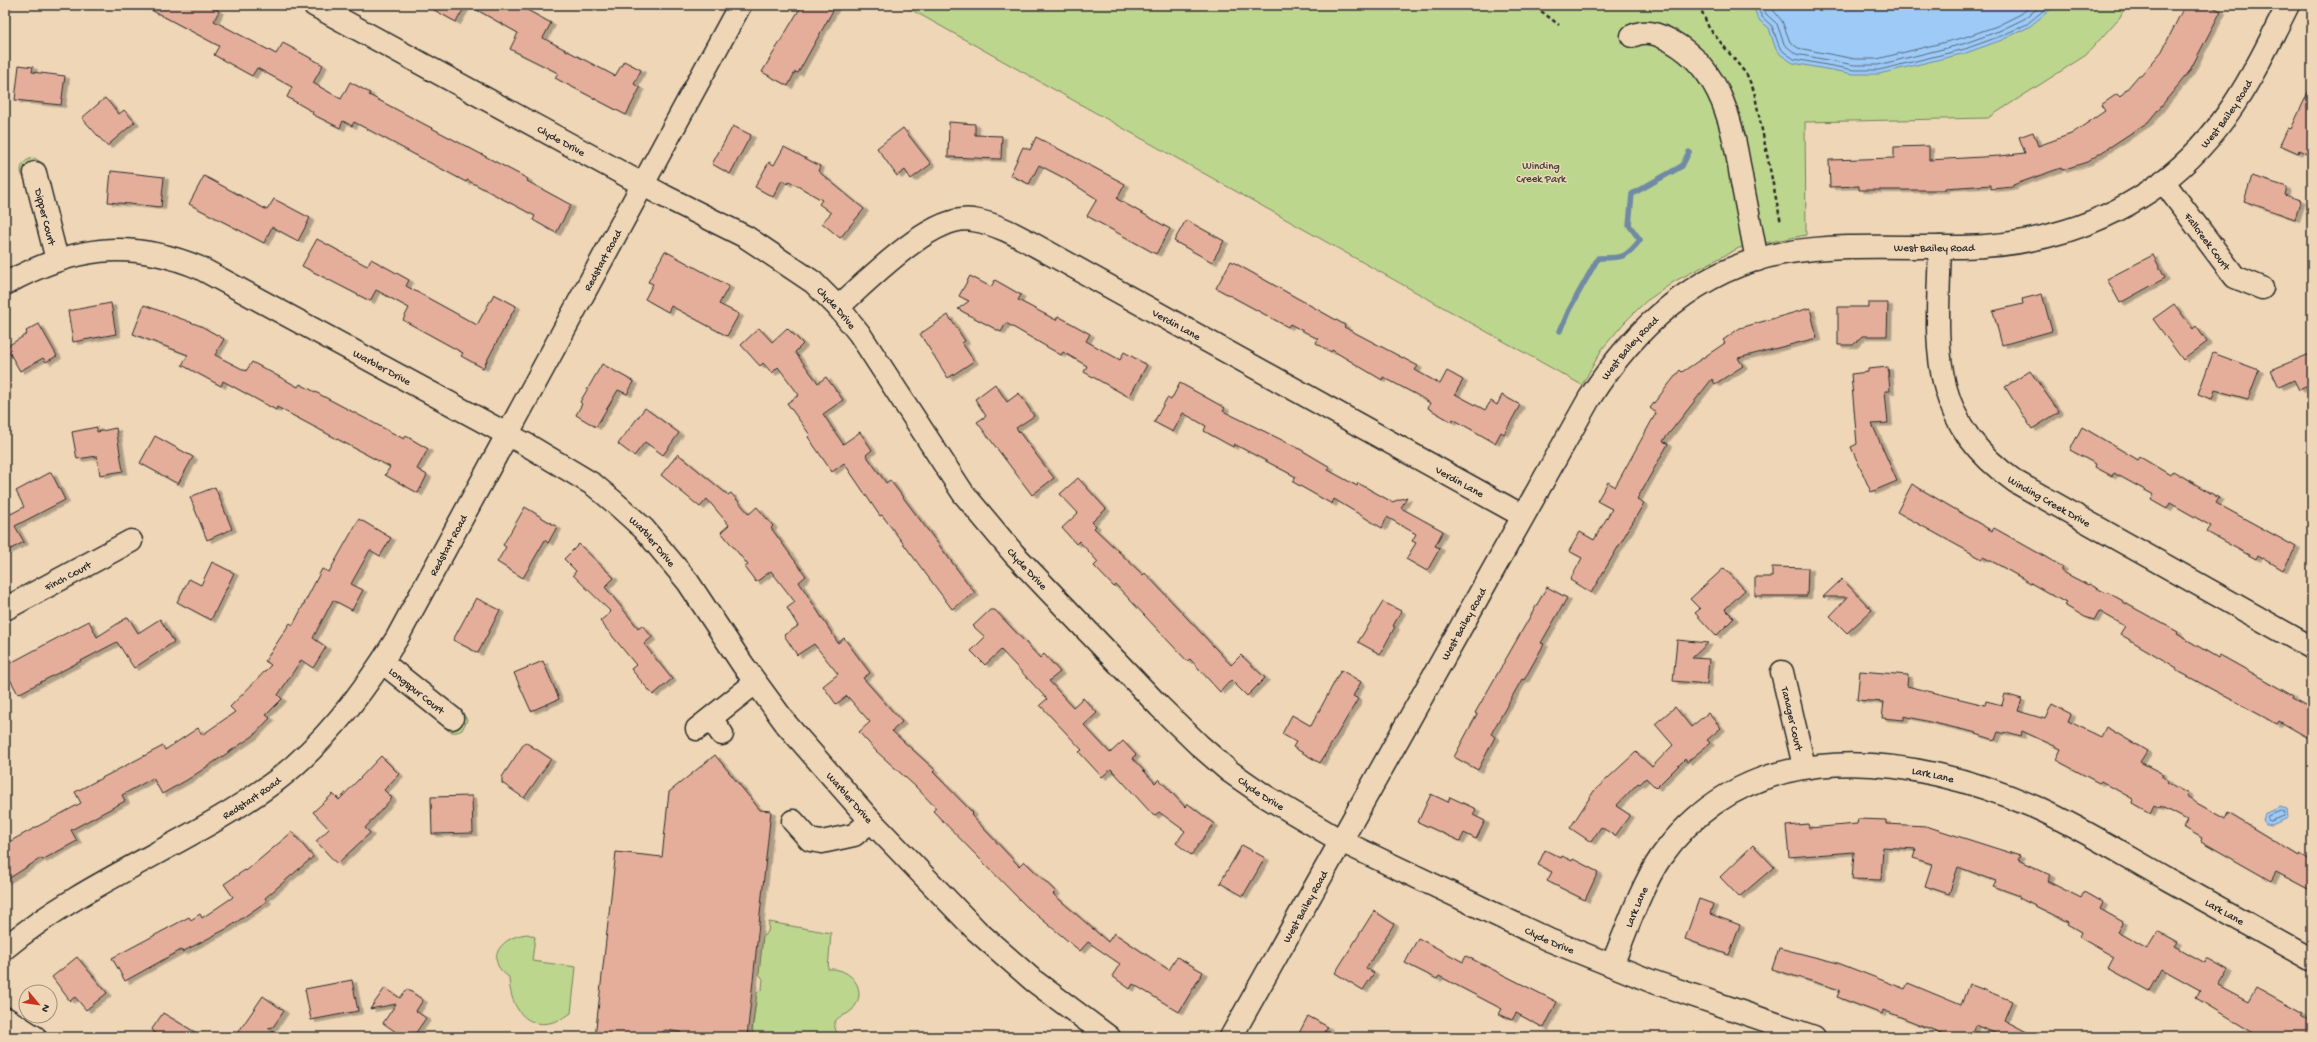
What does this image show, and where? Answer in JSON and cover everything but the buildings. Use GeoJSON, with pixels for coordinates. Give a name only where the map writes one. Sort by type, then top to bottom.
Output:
{"type":"FeatureCollection","features":[{"type":"Feature","properties":{"kind":"street","name":"Clyde Drive"},"geometry":{"type":"LineString","coordinates":[[314,5],[643,184],[746,237],[813,282],[838,307],[859,333],[963,493],[1014,554],[1159,706],[1199,745],[1229,771],[1265,796],[1341,841],[1549,940],[1692,996],[1814,1037]]}},
{"type":"Feature","properties":{"kind":"street","name":"Redstart Road"},"geometry":{"type":"LineString","coordinates":[[5,948],[63,904],[202,828],[248,800],[278,779],[308,752],[339,720],[382,662],[509,434],[740,5]]}},
{"type":"Feature","properties":{"kind":"street","name":"West Bailey Road"},"geometry":{"type":"LineString","coordinates":[[1231,1037],[1589,399],[1608,370],[1636,336],[1664,309],[1697,286],[1757,260],[1784,253],[1836,247],[1940,247],[2016,243],[2057,234],[2082,226],[2116,210],[2163,181],[2204,144],[2235,105],[2288,5]]}},
{"type":"Feature","properties":{"kind":"street"},"geometry":{"type":"LineString","coordinates":[[1632,36],[1639,32],[1649,33],[1662,36],[1676,44],[1698,63],[1717,91],[1732,123],[1757,260]]}},
{"type":"Feature","properties":{"kind":"street","name":"Dipper Court"},"geometry":{"type":"LineString","coordinates":[[35,173],[57,260]]}},
{"type":"Feature","properties":{"kind":"street","name":"Fallcreek Court"},"geometry":{"type":"LineString","coordinates":[[2163,181],[2235,277],[2262,288]]}},
{"type":"Feature","properties":{"kind":"street","name":"Verdin Lane"},"geometry":{"type":"LineString","coordinates":[[838,307],[899,254],[927,233],[946,222],[961,219],[987,223],[1010,232],[1049,253],[1522,516]]}},
{"type":"Feature","properties":{"kind":"street","name":"Winding Creek Drive"},"geometry":{"type":"LineString","coordinates":[[1940,247],[1938,334],[1946,393],[1957,419],[1985,458],[2016,482],[2312,648]]}},
{"type":"Feature","properties":{"kind":"street","name":"Warbler Drive"},"geometry":{"type":"LineString","coordinates":[[5,284],[42,265],[83,253],[127,250],[157,253],[182,261],[200,268],[509,434],[594,486],[644,529],[688,582],[755,683],[787,725],[871,821],[977,930],[1034,981],[1109,1037]]}},
{"type":"Feature","properties":{"kind":"street","name":"Finch Court"},"geometry":{"type":"LineString","coordinates":[[5,609],[131,541]]}},
{"type":"Feature","properties":{"kind":"street","name":"Longspur Court"},"geometry":{"type":"LineString","coordinates":[[382,662],[452,718]]}},
{"type":"Feature","properties":{"kind":"street","name":"Tanager Court"},"geometry":{"type":"LineString","coordinates":[[1782,672],[1804,766]]}},
{"type":"Feature","properties":{"kind":"street"},"geometry":{"type":"LineString","coordinates":[[710,727],[755,683]]}},
{"type":"Feature","properties":{"kind":"street","name":"Lark Lane"},"geometry":{"type":"LineString","coordinates":[[1612,965],[1660,858],[1704,812],[1736,789],[1776,772],[1804,766],[1843,763],[1894,767],[1957,780],[2018,800],[2051,815],[2312,960]]}},
{"type":"Feature","properties":{"kind":"street"},"geometry":{"type":"LineString","coordinates":[[793,821],[810,840],[822,842],[854,835],[871,821]]}},
{"type":"Feature","properties":{"kind":"street"},"geometry":{"type":"LineString","coordinates":[[5,1018],[35,1037]]}},
{"type":"Feature","properties":{"kind":"path"},"geometry":{"type":"LineString","coordinates":[[1538,5],[1541,11],[1559,25]]}},
{"type":"Feature","properties":{"kind":"path"},"geometry":{"type":"LineString","coordinates":[[1699,5],[1709,28],[1744,70],[1754,91],[1781,223]]}},
{"type":"Feature","properties":{"kind":"green space","name":"Winding Creek Park"},"geometry":{"type":"Polygon","coordinates":[[[903,5],[2126,5],[2120,17],[2086,55],[1988,118],[1805,122],[1806,235],[1739,248],[1675,281],[1645,302],[1624,323],[1602,349],[1582,385],[903,5]]]}},
{"type":"Feature","properties":{"kind":"green space"},"geometry":{"type":"Polygon","coordinates":[[[34,158],[44,164],[46,176],[27,182],[22,175],[22,167],[26,161],[34,158]]]}},
{"type":"Feature","properties":{"kind":"green space"},"geometry":{"type":"Polygon","coordinates":[[[453,708],[461,710],[467,720],[462,730],[456,732],[448,730],[442,723],[453,708]]]}},
{"type":"Feature","properties":{"kind":"green space"},"geometry":{"type":"Polygon","coordinates":[[[769,922],[831,933],[828,969],[836,969],[850,976],[855,981],[859,995],[852,1010],[840,1017],[835,1022],[835,1027],[839,1037],[756,1037],[752,1030],[757,993],[762,989],[763,979],[759,974],[763,936],[768,932],[769,922]]]}},
{"type":"Feature","properties":{"kind":"green space"},"geometry":{"type":"Polygon","coordinates":[[[528,934],[535,937],[532,961],[576,967],[571,1013],[558,1020],[547,1023],[536,1023],[527,1019],[514,1003],[509,977],[501,970],[497,963],[496,956],[503,944],[510,939],[528,934]]]}},
{"type":"Feature","properties":{"kind":"water"},"geometry":{"type":"Polygon","coordinates":[[[1752,5],[2056,5],[2029,27],[2002,40],[1966,53],[1879,74],[1853,74],[1793,63],[1781,55],[1775,47],[1769,28],[1759,20],[1752,5]]]}},
{"type":"Feature","properties":{"kind":"water"},"geometry":{"type":"Polygon","coordinates":[[[2280,807],[2287,809],[2288,818],[2272,825],[2266,824],[2263,820],[2265,814],[2280,807]]]}},
{"type":"Feature","properties":{"kind":"waterway"},"geometry":{"type":"LineString","coordinates":[[1560,331],[1569,310],[1598,258],[1613,258],[1622,256],[1630,251],[1640,240],[1629,225],[1632,194],[1682,166],[1689,152]]}}]}
